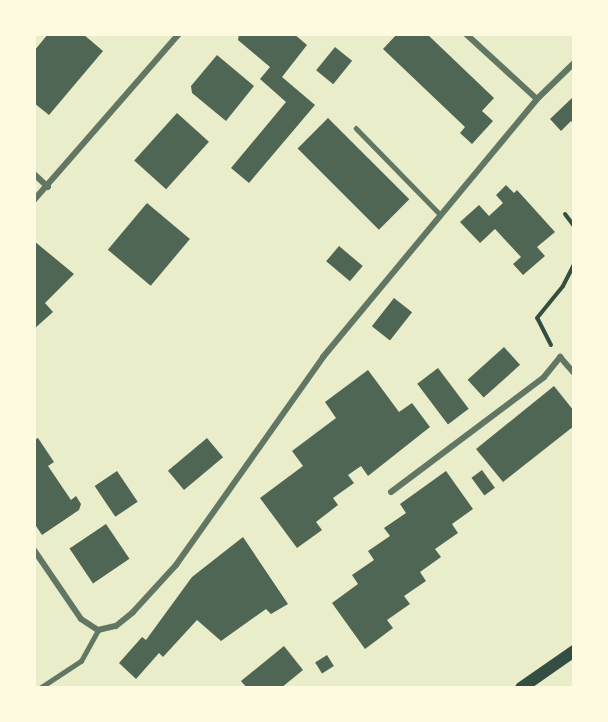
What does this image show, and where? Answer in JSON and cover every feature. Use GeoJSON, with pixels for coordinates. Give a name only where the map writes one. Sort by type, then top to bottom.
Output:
{"type":"FeatureCollection","features":[{"type":"Feature","properties":{"kind":"main road"},"geometry":{"type":"LineString","coordinates":[[521,687],[573,651]]}},
{"type":"Feature","properties":{"kind":"street"},"geometry":{"type":"LineString","coordinates":[[34,200],[48,187],[179,34]]}},
{"type":"Feature","properties":{"kind":"street"},"geometry":{"type":"LineString","coordinates":[[466,34],[537,99]]}},
{"type":"Feature","properties":{"kind":"street"},"geometry":{"type":"LineString","coordinates":[[34,550],[81,619],[98,630],[116,626],[133,612],[176,565],[322,357],[537,99],[573,63]]}},
{"type":"Feature","properties":{"kind":"street"},"geometry":{"type":"LineString","coordinates":[[34,174],[48,187]]}},
{"type":"Feature","properties":{"kind":"street"},"geometry":{"type":"LineString","coordinates":[[391,492],[544,377],[560,357],[573,373]]}},
{"type":"Feature","properties":{"kind":"lane"},"geometry":{"type":"LineString","coordinates":[[356,128],[440,214]]}},
{"type":"Feature","properties":{"kind":"lane"},"geometry":{"type":"LineString","coordinates":[[40,687],[81,661],[98,630]]}},
{"type":"Feature","properties":{"kind":"path"},"geometry":{"type":"LineString","coordinates":[[566,214],[573,226]]}},
{"type":"Feature","properties":{"kind":"path"},"geometry":{"type":"LineString","coordinates":[[544,335],[537,318],[563,286],[573,264]]}},
{"type":"Feature","properties":{"kind":"building"},"geometry":{"type":"Polygon","coordinates":[[[48,34],[83,34],[103,51],[49,115],[34,103],[34,51],[48,34]]]}},
{"type":"Feature","properties":{"kind":"building"},"geometry":{"type":"Polygon","coordinates":[[[239,34],[294,34],[307,45],[282,77],[315,105],[249,183],[231,168],[286,102],[260,79],[270,67],[238,40],[239,34]]]}},
{"type":"Feature","properties":{"kind":"building"},"geometry":{"type":"Polygon","coordinates":[[[397,34],[427,34],[494,98],[482,111],[493,121],[472,144],[460,133],[465,127],[383,49],[397,34]]]}},
{"type":"Feature","properties":{"kind":"building"},"geometry":{"type":"Polygon","coordinates":[[[335,47],[352,61],[333,84],[316,70],[335,47]]]}},
{"type":"Feature","properties":{"kind":"building"},"geometry":{"type":"Polygon","coordinates":[[[217,55],[254,86],[226,121],[192,93],[191,86],[217,55]]]}},
{"type":"Feature","properties":{"kind":"building"},"geometry":{"type":"Polygon","coordinates":[[[572,98],[574,124],[571,121],[561,131],[550,119],[572,98]]]}},
{"type":"Feature","properties":{"kind":"building"},"geometry":{"type":"Polygon","coordinates":[[[177,113],[209,142],[166,189],[134,161],[177,113]]]}},
{"type":"Feature","properties":{"kind":"building"},"geometry":{"type":"Polygon","coordinates":[[[328,118],[409,199],[379,230],[298,148],[328,118]]]}},
{"type":"Feature","properties":{"kind":"building"},"geometry":{"type":"Polygon","coordinates":[[[506,185],[514,193],[517,190],[555,232],[537,247],[545,256],[523,275],[513,264],[521,257],[495,229],[480,243],[460,222],[479,205],[489,216],[503,203],[496,195],[506,185]]]}},
{"type":"Feature","properties":{"kind":"building"},"geometry":{"type":"Polygon","coordinates":[[[147,203],[190,239],[151,286],[108,250],[147,203]]]}},
{"type":"Feature","properties":{"kind":"building"},"geometry":{"type":"Polygon","coordinates":[[[34,241],[74,274],[45,303],[53,312],[34,329],[34,241]]]}},
{"type":"Feature","properties":{"kind":"building"},"geometry":{"type":"Polygon","coordinates":[[[339,246],[363,266],[350,281],[326,261],[339,246]]]}},
{"type":"Feature","properties":{"kind":"building"},"geometry":{"type":"Polygon","coordinates":[[[394,298],[412,312],[390,341],[372,326],[394,298]]]}},
{"type":"Feature","properties":{"kind":"building"},"geometry":{"type":"Polygon","coordinates":[[[504,347],[520,365],[484,398],[468,380],[504,347]]]}},
{"type":"Feature","properties":{"kind":"building"},"geometry":{"type":"Polygon","coordinates":[[[438,368],[469,409],[448,424],[417,384],[438,368]]]}},
{"type":"Feature","properties":{"kind":"building"},"geometry":{"type":"Polygon","coordinates":[[[368,370],[399,412],[412,403],[430,427],[368,476],[361,466],[348,475],[354,483],[333,498],[338,505],[316,522],[322,530],[297,548],[260,498],[303,466],[292,451],[336,418],[325,402],[368,370]]]}},
{"type":"Feature","properties":{"kind":"building"},"geometry":{"type":"Polygon","coordinates":[[[554,386],[574,411],[574,426],[503,482],[476,449],[554,386]]]}},
{"type":"Feature","properties":{"kind":"building"},"geometry":{"type":"Polygon","coordinates":[[[38,438],[54,462],[48,466],[71,500],[76,496],[81,504],[79,510],[42,535],[34,523],[34,440],[38,438]]]}},
{"type":"Feature","properties":{"kind":"building"},"geometry":{"type":"Polygon","coordinates":[[[207,438],[223,457],[184,490],[168,471],[207,438]]]}},
{"type":"Feature","properties":{"kind":"building"},"geometry":{"type":"Polygon","coordinates":[[[482,470],[495,488],[484,495],[471,478],[482,470]]]}},
{"type":"Feature","properties":{"kind":"building"},"geometry":{"type":"Polygon","coordinates":[[[117,471],[138,502],[115,517],[95,486],[117,471]]]}},
{"type":"Feature","properties":{"kind":"building"},"geometry":{"type":"Polygon","coordinates":[[[446,471],[473,509],[452,524],[458,533],[435,549],[441,557],[420,572],[426,581],[404,596],[410,604],[387,620],[393,628],[365,649],[332,603],[358,584],[352,575],[374,560],[368,551],[390,536],[384,528],[406,513],[400,504],[446,471]]]}},
{"type":"Feature","properties":{"kind":"building"},"geometry":{"type":"Polygon","coordinates":[[[106,524],[129,559],[93,583],[70,549],[106,524]]]}},
{"type":"Feature","properties":{"kind":"building"},"geometry":{"type":"Polygon","coordinates":[[[243,537],[288,604],[271,614],[266,609],[221,641],[197,620],[163,657],[159,653],[136,679],[119,663],[142,637],[146,640],[192,577],[243,537]]]}},
{"type":"Feature","properties":{"kind":"building"},"geometry":{"type":"Polygon","coordinates":[[[284,646],[303,670],[281,688],[247,688],[241,681],[284,646]]]}},
{"type":"Feature","properties":{"kind":"building"},"geometry":{"type":"Polygon","coordinates":[[[327,655],[334,666],[322,673],[315,662],[327,655]]]}}]}
